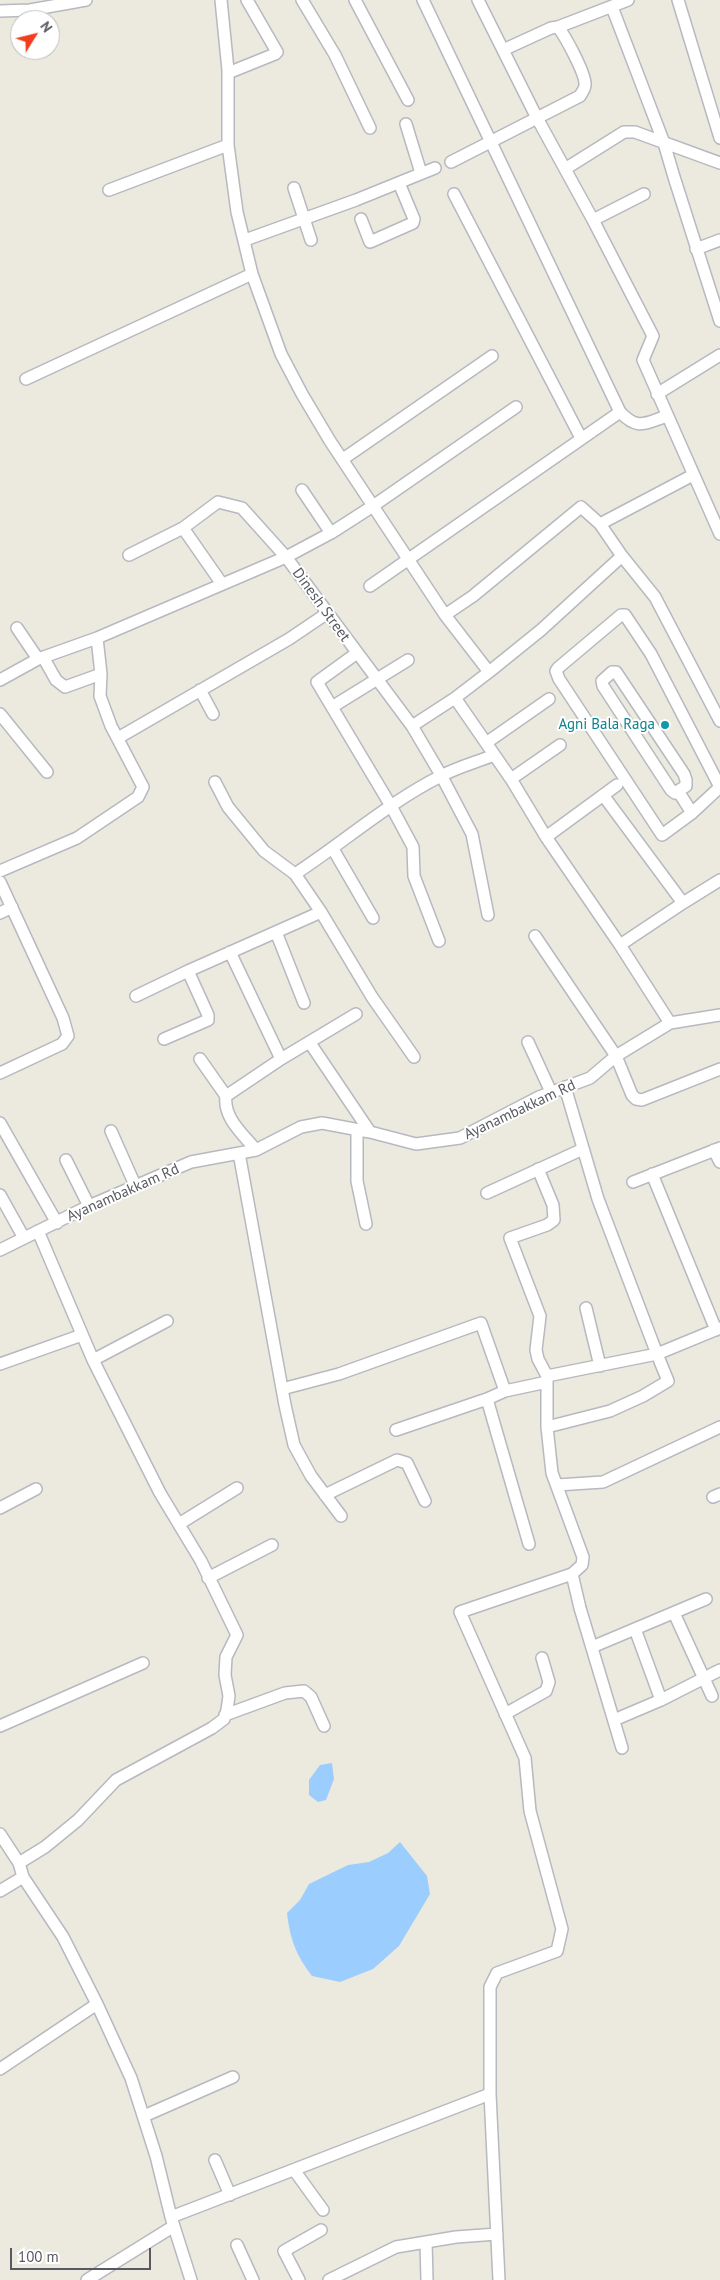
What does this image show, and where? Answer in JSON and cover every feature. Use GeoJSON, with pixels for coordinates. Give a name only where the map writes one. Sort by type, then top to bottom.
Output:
{"type":"FeatureCollection","features":[{"type":"Feature","properties":{"kind":"street"},"geometry":{"type":"LineString","coordinates":[[0,11],[30,10],[86,0]]}},
{"type":"Feature","properties":{"kind":"street"},"geometry":{"type":"LineString","coordinates":[[221,0],[228,73],[228,145],[237,212],[252,274],[281,354],[306,402],[408,559],[445,615],[489,672]]}},
{"type":"Feature","properties":{"kind":"street"},"geometry":{"type":"LineString","coordinates":[[228,73],[276,52],[247,0]]}},
{"type":"Feature","properties":{"kind":"street"},"geometry":{"type":"LineString","coordinates":[[302,0],[335,55],[370,128]]}},
{"type":"Feature","properties":{"kind":"street"},"geometry":{"type":"LineString","coordinates":[[355,0],[408,100]]}},
{"type":"Feature","properties":{"kind":"street"},"geometry":{"type":"LineString","coordinates":[[423,0],[620,412],[630,422],[640,425],[667,416]]}},
{"type":"Feature","properties":{"kind":"street"},"geometry":{"type":"LineString","coordinates":[[478,0],[537,118],[593,220],[653,336],[643,360],[720,534]]}},
{"type":"Feature","properties":{"kind":"street"},"geometry":{"type":"LineString","coordinates":[[503,50],[551,28],[628,0]]}},
{"type":"Feature","properties":{"kind":"street"},"geometry":{"type":"LineString","coordinates":[[678,0],[720,138]]}},
{"type":"Feature","properties":{"kind":"street"},"geometry":{"type":"LineString","coordinates":[[612,7],[664,143],[720,321]]}},
{"type":"Feature","properties":{"kind":"street"},"geometry":{"type":"LineString","coordinates":[[451,162],[580,96],[585,84],[575,56],[558,27]]}},
{"type":"Feature","properties":{"kind":"street"},"geometry":{"type":"LineString","coordinates":[[406,124],[421,174]]}},
{"type":"Feature","properties":{"kind":"street"},"geometry":{"type":"LineString","coordinates":[[565,169],[624,132],[635,132],[720,163]]}},
{"type":"Feature","properties":{"kind":"street"},"geometry":{"type":"LineString","coordinates":[[109,190],[228,145]]}},
{"type":"Feature","properties":{"kind":"street"},"geometry":{"type":"LineString","coordinates":[[245,240],[435,168]]}},
{"type":"Feature","properties":{"kind":"street"},"geometry":{"type":"LineString","coordinates":[[361,219],[370,242],[413,223],[414,219],[399,183]]}},
{"type":"Feature","properties":{"kind":"street"},"geometry":{"type":"LineString","coordinates":[[294,188],[311,240]]}},
{"type":"Feature","properties":{"kind":"street"},"geometry":{"type":"LineString","coordinates":[[454,194],[581,438]]}},
{"type":"Feature","properties":{"kind":"street"},"geometry":{"type":"LineString","coordinates":[[593,220],[644,194]]}},
{"type":"Feature","properties":{"kind":"street"},"geometry":{"type":"LineString","coordinates":[[696,249],[720,240]]}},
{"type":"Feature","properties":{"kind":"street"},"geometry":{"type":"LineString","coordinates":[[26,379],[252,274]]}},
{"type":"Feature","properties":{"kind":"street"},"geometry":{"type":"LineString","coordinates":[[657,394],[720,355]]}},
{"type":"Feature","properties":{"kind":"street"},"geometry":{"type":"LineString","coordinates":[[343,459],[492,356]]}},
{"type":"Feature","properties":{"kind":"street"},"geometry":{"type":"LineString","coordinates":[[0,680],[40,658],[97,638],[286,557],[331,533],[374,506],[516,408]]}},
{"type":"Feature","properties":{"kind":"street"},"geometry":{"type":"LineString","coordinates":[[370,586],[620,412]]}},
{"type":"Feature","properties":{"kind":"street"},"geometry":{"type":"LineString","coordinates":[[600,524],[693,475]]}},
{"type":"Feature","properties":{"kind":"street"},"geometry":{"type":"LineString","coordinates":[[302,490],[331,533]]}},
{"type":"Feature","properties":{"kind":"street","name":"Dinesh Street"},"geometry":{"type":"LineString","coordinates":[[183,528],[218,502],[242,508],[286,557],[326,614],[412,726],[441,776],[472,834],[488,915]]}},
{"type":"Feature","properties":{"kind":"street"},"geometry":{"type":"LineString","coordinates":[[445,615],[472,596],[581,507],[600,524],[622,556],[655,597],[720,720]]}},
{"type":"Feature","properties":{"kind":"street"},"geometry":{"type":"LineString","coordinates":[[129,555],[183,528],[222,584]]}},
{"type":"Feature","properties":{"kind":"street"},"geometry":{"type":"LineString","coordinates":[[412,726],[455,698],[541,630],[622,556]]}},
{"type":"Feature","properties":{"kind":"street"},"geometry":{"type":"LineString","coordinates":[[118,738],[289,639],[326,614]]}},
{"type":"Feature","properties":{"kind":"street"},"geometry":{"type":"LineString","coordinates":[[621,615],[625,615],[651,654],[720,787],[692,813],[662,835],[559,679],[556,670],[621,615]]}},
{"type":"Feature","properties":{"kind":"street"},"geometry":{"type":"LineString","coordinates":[[17,628],[56,680],[65,687],[101,674]]}},
{"type":"Feature","properties":{"kind":"street"},"geometry":{"type":"LineString","coordinates":[[0,871],[77,838],[138,797],[142,787],[111,726],[100,696],[101,674],[97,638]]}},
{"type":"Feature","properties":{"kind":"street"},"geometry":{"type":"LineString","coordinates":[[357,653],[317,682],[391,806],[412,847],[414,876],[439,941]]}},
{"type":"Feature","properties":{"kind":"street"},"geometry":{"type":"LineString","coordinates":[[332,707],[408,660]]}},
{"type":"Feature","properties":{"kind":"street"},"geometry":{"type":"LineString","coordinates":[[612,672],[616,672],[684,774],[686,786],[678,791],[675,793],[671,790],[603,686],[602,681],[612,672]]}},
{"type":"Feature","properties":{"kind":"street"},"geometry":{"type":"LineString","coordinates":[[200,690],[213,714]]}},
{"type":"Feature","properties":{"kind":"street"},"geometry":{"type":"LineString","coordinates":[[455,698],[511,779],[546,837],[670,1023]]}},
{"type":"Feature","properties":{"kind":"street"},"geometry":{"type":"LineString","coordinates":[[486,743],[549,699]]}},
{"type":"Feature","properties":{"kind":"street"},"geometry":{"type":"LineString","coordinates":[[0,714],[47,772]]}},
{"type":"Feature","properties":{"kind":"street"},"geometry":{"type":"LineString","coordinates":[[511,779],[560,745]]}},
{"type":"Feature","properties":{"kind":"street"},"geometry":{"type":"LineString","coordinates":[[295,874],[333,849],[391,806],[441,776],[494,755]]}},
{"type":"Feature","properties":{"kind":"street"},"geometry":{"type":"LineString","coordinates":[[215,782],[228,807],[264,851],[295,874],[321,912],[367,989],[414,1057]]}},
{"type":"Feature","properties":{"kind":"street"},"geometry":{"type":"LineString","coordinates":[[546,837],[617,785]]}},
{"type":"Feature","properties":{"kind":"street"},"geometry":{"type":"LineString","coordinates":[[678,791],[692,813]]}},
{"type":"Feature","properties":{"kind":"street"},"geometry":{"type":"LineString","coordinates":[[603,795],[682,903]]}},
{"type":"Feature","properties":{"kind":"street"},"geometry":{"type":"LineString","coordinates":[[333,849],[373,918]]}},
{"type":"Feature","properties":{"kind":"street"},"geometry":{"type":"LineString","coordinates":[[620,946],[682,903],[720,880]]}},
{"type":"Feature","properties":{"kind":"street"},"geometry":{"type":"LineString","coordinates":[[0,882],[63,1018],[68,1036],[62,1044],[0,1073]]}},
{"type":"Feature","properties":{"kind":"street"},"geometry":{"type":"LineString","coordinates":[[0,913],[12,907]]}},
{"type":"Feature","properties":{"kind":"street"},"geometry":{"type":"LineString","coordinates":[[136,996],[321,912]]}},
{"type":"Feature","properties":{"kind":"street"},"geometry":{"type":"LineString","coordinates":[[276,932],[304,1003]]}},
{"type":"Feature","properties":{"kind":"street"},"geometry":{"type":"LineString","coordinates":[[535,936],[616,1056],[632,1095],[636,1099],[642,1100],[720,1069]]}},
{"type":"Feature","properties":{"kind":"street"},"geometry":{"type":"LineString","coordinates":[[230,952],[281,1059]]}},
{"type":"Feature","properties":{"kind":"street"},"geometry":{"type":"LineString","coordinates":[[164,1039],[208,1020],[208,1016],[188,971]]}},
{"type":"Feature","properties":{"kind":"street"},"geometry":{"type":"LineString","coordinates":[[226,1096],[281,1059],[356,1014]]}},
{"type":"Feature","properties":{"kind":"street","name":"Ayanambakkam Rd"},"geometry":{"type":"LineString","coordinates":[[0,1250],[135,1185],[191,1162],[256,1150],[301,1127],[322,1123],[370,1132],[416,1144],[460,1138],[552,1092],[590,1078],[616,1056],[670,1023],[720,1015]]}},
{"type":"Feature","properties":{"kind":"street"},"geometry":{"type":"LineString","coordinates":[[528,1042],[552,1092]]}},
{"type":"Feature","properties":{"kind":"street"},"geometry":{"type":"LineString","coordinates":[[310,1043],[370,1132]]}},
{"type":"Feature","properties":{"kind":"street"},"geometry":{"type":"LineString","coordinates":[[200,1059],[226,1096],[225,1104],[229,1118],[256,1150]]}},
{"type":"Feature","properties":{"kind":"street"},"geometry":{"type":"LineString","coordinates":[[547,1427],[610,1411],[643,1396],[668,1381],[598,1200],[565,1087]]}},
{"type":"Feature","properties":{"kind":"street"},"geometry":{"type":"LineString","coordinates":[[0,1123],[57,1223]]}},
{"type":"Feature","properties":{"kind":"street"},"geometry":{"type":"LineString","coordinates":[[357,1130],[357,1181],[366,1224]]}},
{"type":"Feature","properties":{"kind":"street"},"geometry":{"type":"LineString","coordinates":[[111,1131],[135,1185]]}},
{"type":"Feature","properties":{"kind":"street"},"geometry":{"type":"LineString","coordinates":[[487,1193],[583,1149]]}},
{"type":"Feature","properties":{"kind":"street"},"geometry":{"type":"LineString","coordinates":[[633,1182],[717,1149],[720,1162]]}},
{"type":"Feature","properties":{"kind":"street"},"geometry":{"type":"LineString","coordinates":[[239,1153],[294,1445],[312,1476],[341,1516]]}},
{"type":"Feature","properties":{"kind":"street"},"geometry":{"type":"LineString","coordinates":[[66,1160],[90,1206]]}},
{"type":"Feature","properties":{"kind":"street"},"geometry":{"type":"LineString","coordinates":[[499,2280],[490,2094],[490,1987],[496,1973],[557,1951],[562,1929],[530,1811],[525,1758],[460,1612],[572,1574],[582,1565],[583,1557],[552,1473],[547,1427],[547,1379],[536,1350],[540,1316],[510,1238],[547,1225],[554,1220],[553,1205],[538,1169]]}},
{"type":"Feature","properties":{"kind":"street"},"geometry":{"type":"LineString","coordinates":[[396,1430],[488,1399],[505,1391],[600,1366],[657,1354],[718,1329],[652,1174]]}},
{"type":"Feature","properties":{"kind":"street"},"geometry":{"type":"LineString","coordinates":[[0,1195],[24,1238]]}},
{"type":"Feature","properties":{"kind":"street"},"geometry":{"type":"LineString","coordinates":[[19,1863],[45,1847],[78,1820],[116,1780],[212,1728],[224,1719],[229,1696],[225,1675],[226,1657],[237,1635],[201,1561],[160,1493],[93,1360],[38,1231]]}},
{"type":"Feature","properties":{"kind":"street"},"geometry":{"type":"LineString","coordinates":[[586,1308],[600,1366]]}},
{"type":"Feature","properties":{"kind":"street"},"geometry":{"type":"LineString","coordinates":[[93,1360],[167,1321]]}},
{"type":"Feature","properties":{"kind":"street"},"geometry":{"type":"LineString","coordinates":[[282,1389],[339,1374],[480,1322],[505,1391]]}},
{"type":"Feature","properties":{"kind":"street"},"geometry":{"type":"LineString","coordinates":[[0,1364],[82,1335]]}},
{"type":"Feature","properties":{"kind":"street"},"geometry":{"type":"LineString","coordinates":[[488,1399],[530,1544]]}},
{"type":"Feature","properties":{"kind":"street"},"geometry":{"type":"LineString","coordinates":[[557,1485],[603,1482],[720,1427]]}},
{"type":"Feature","properties":{"kind":"street"},"geometry":{"type":"LineString","coordinates":[[325,1495],[397,1460],[407,1463],[425,1501]]}},
{"type":"Feature","properties":{"kind":"street"},"geometry":{"type":"LineString","coordinates":[[179,1524],[237,1488]]}},
{"type":"Feature","properties":{"kind":"street"},"geometry":{"type":"LineString","coordinates":[[0,1508],[36,1489]]}},
{"type":"Feature","properties":{"kind":"street"},"geometry":{"type":"LineString","coordinates":[[208,1578],[272,1545]]}},
{"type":"Feature","properties":{"kind":"street"},"geometry":{"type":"LineString","coordinates":[[572,1574],[580,1608],[622,1748]]}},
{"type":"Feature","properties":{"kind":"street"},"geometry":{"type":"LineString","coordinates":[[592,1646],[706,1599]]}},
{"type":"Feature","properties":{"kind":"street"},"geometry":{"type":"LineString","coordinates":[[674,1613],[702,1678],[712,1696]]}},
{"type":"Feature","properties":{"kind":"street"},"geometry":{"type":"LineString","coordinates":[[635,1629],[661,1700]]}},
{"type":"Feature","properties":{"kind":"street"},"geometry":{"type":"LineString","coordinates":[[505,1714],[546,1691],[549,1682],[542,1658]]}},
{"type":"Feature","properties":{"kind":"street"},"geometry":{"type":"LineString","coordinates":[[0,1726],[143,1663]]}},
{"type":"Feature","properties":{"kind":"street"},"geometry":{"type":"LineString","coordinates":[[614,1720],[661,1700],[720,1670]]}},
{"type":"Feature","properties":{"kind":"street"},"geometry":{"type":"LineString","coordinates":[[225,1715],[285,1693],[304,1691],[311,1697],[324,1726]]}},
{"type":"Feature","properties":{"kind":"street"},"geometry":{"type":"LineString","coordinates":[[1,1837],[19,1863],[23,1877],[63,1937],[97,2004],[131,2078],[156,2156],[172,2221],[191,2280]]}},
{"type":"Feature","properties":{"kind":"street"},"geometry":{"type":"LineString","coordinates":[[0,1891],[23,1877]]}},
{"type":"Feature","properties":{"kind":"street"},"geometry":{"type":"LineString","coordinates":[[0,2069],[97,2004]]}},
{"type":"Feature","properties":{"kind":"street"},"geometry":{"type":"LineString","coordinates":[[144,2116],[232,2077]]}},
{"type":"Feature","properties":{"kind":"street"},"geometry":{"type":"LineString","coordinates":[[87,2280],[172,2221],[230,2195],[490,2094]]}},
{"type":"Feature","properties":{"kind":"street"},"geometry":{"type":"LineString","coordinates":[[215,2160],[230,2195]]}},
{"type":"Feature","properties":{"kind":"street"},"geometry":{"type":"LineString","coordinates":[[294,2170],[323,2210]]}},
{"type":"Feature","properties":{"kind":"street"},"geometry":{"type":"LineString","coordinates":[[299,2280],[284,2251],[321,2230]]}},
{"type":"Feature","properties":{"kind":"street"},"geometry":{"type":"LineString","coordinates":[[329,2280],[396,2247],[463,2236],[497,2234]]}},
{"type":"Feature","properties":{"kind":"street"},"geometry":{"type":"LineString","coordinates":[[426,2242],[427,2280]]}},
{"type":"Feature","properties":{"kind":"street"},"geometry":{"type":"LineString","coordinates":[[237,2245],[253,2280]]}},
{"type":"Feature","properties":{"kind":"street"},"geometry":{"type":"LineString","coordinates":[[352,2268],[356,2280]]}},
{"type":"Feature","properties":{"kind":"water"},"geometry":{"type":"Polygon","coordinates":[[[332,1763],[334,1779],[326,1800],[318,1802],[309,1795],[309,1780],[320,1765],[332,1763]]]}},
{"type":"Feature","properties":{"kind":"water"},"geometry":{"type":"Polygon","coordinates":[[[400,1842],[427,1876],[430,1894],[399,1946],[373,1969],[340,1982],[312,1976],[295,1946],[287,1913],[300,1900],[309,1884],[348,1865],[369,1862],[388,1853],[400,1842]]]}},
{"type":"Feature","properties":{"kind":"place","name":"Agni Bala Raga"},"geometry":{"type":"Point","coordinates":[665,725]}}]}
